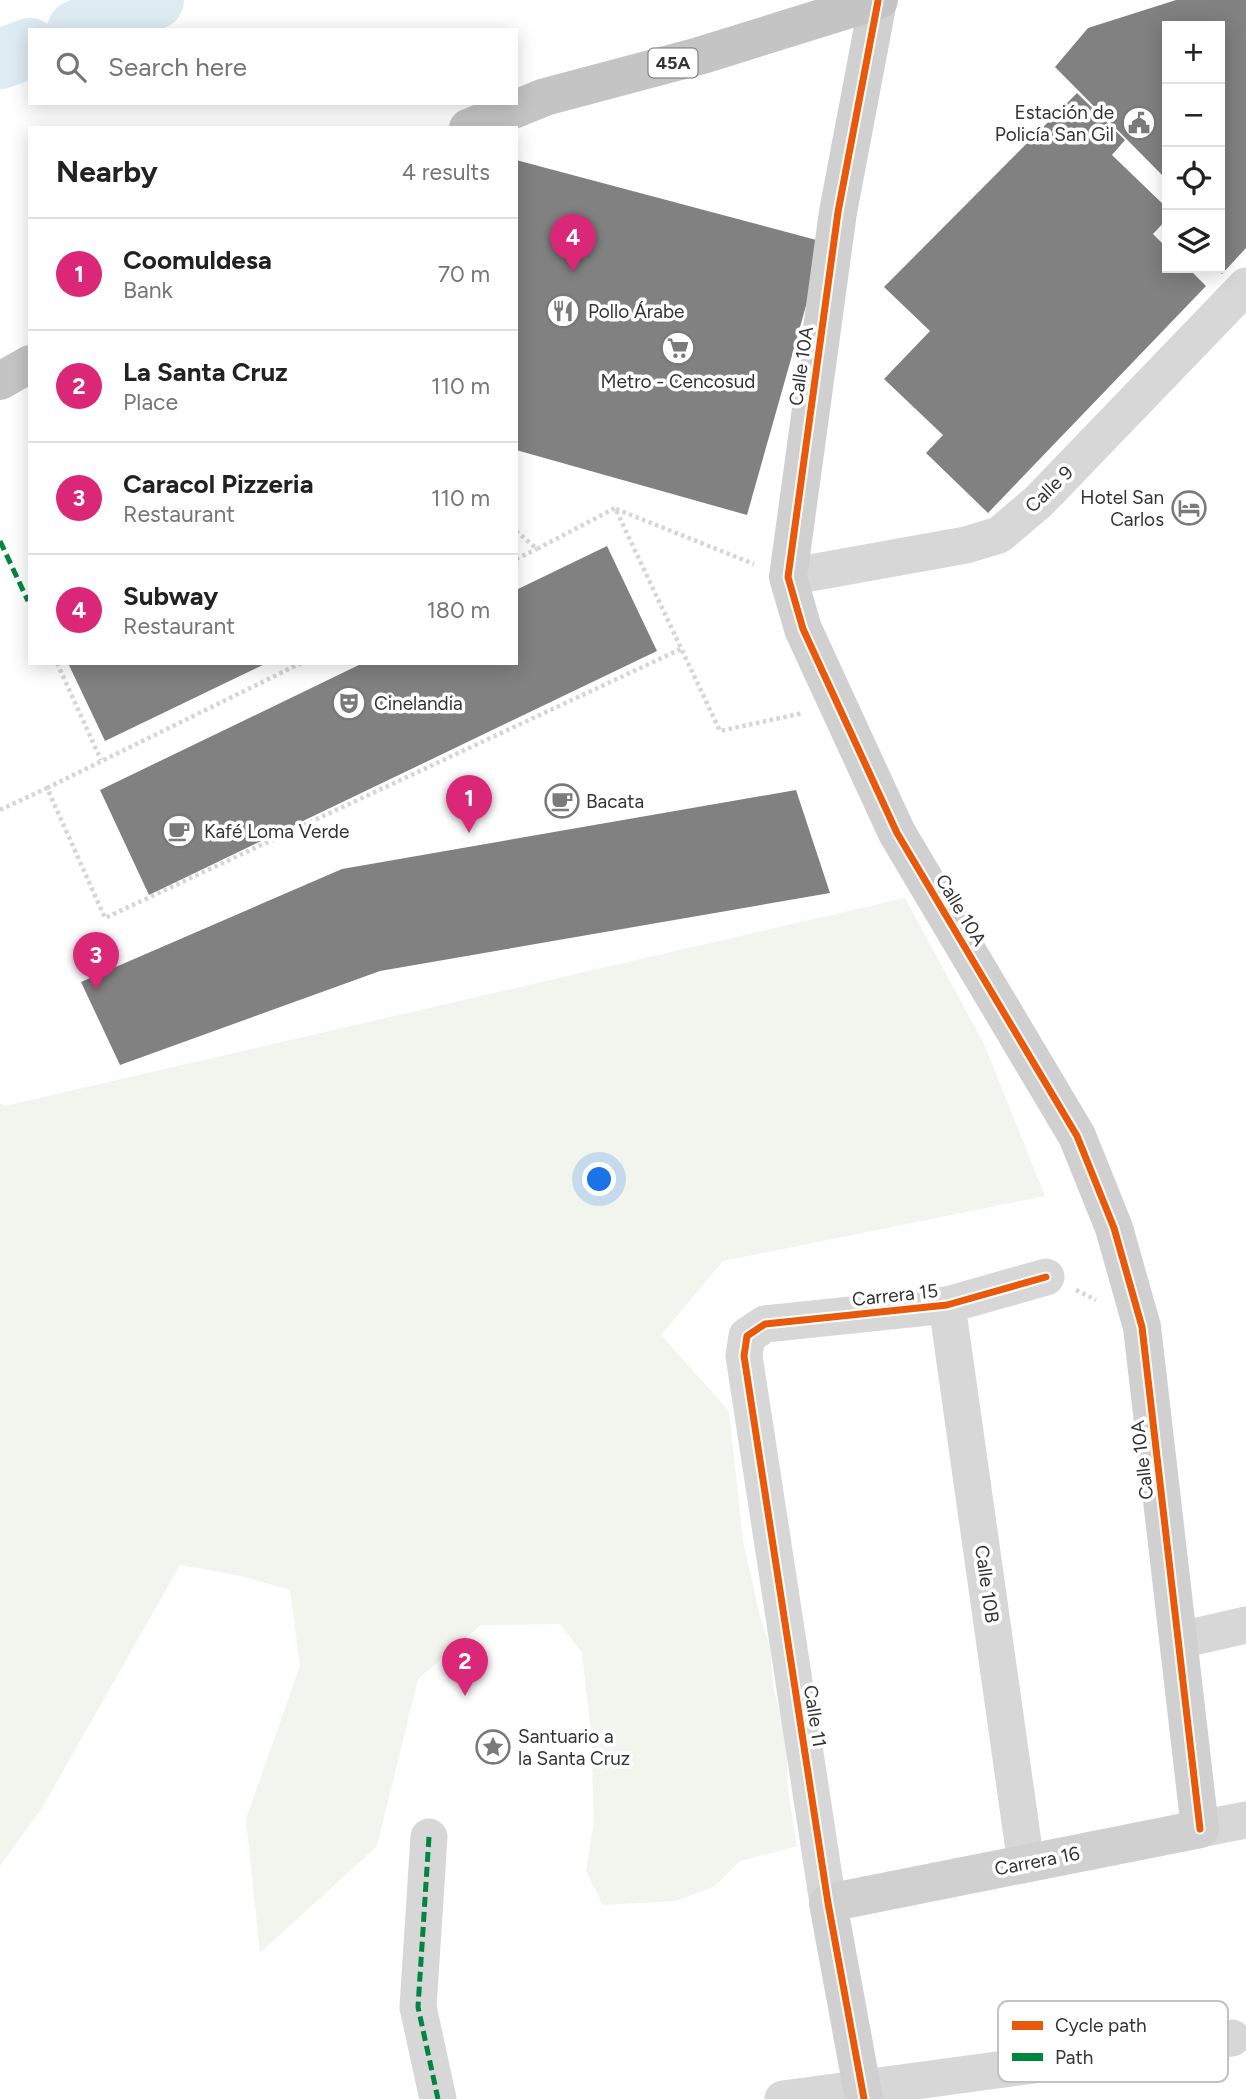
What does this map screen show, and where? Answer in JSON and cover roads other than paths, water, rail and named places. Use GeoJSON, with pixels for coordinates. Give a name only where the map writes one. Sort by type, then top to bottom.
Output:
{"type":"FeatureCollection","features":[{"type":"Feature","properties":{"kind":"highway","name":"45A"},"geometry":{"type":"LineString","coordinates":[[473,126],[545,97],[699,56],[878,0]]}},
{"type":"Feature","properties":{"kind":"highway"},"geometry":{"type":"LineString","coordinates":[[0,381],[28,365]]}},
{"type":"Feature","properties":{"kind":"street","name":"Calle 10A"},"geometry":{"type":"LineString","coordinates":[[878,0],[838,212],[788,577],[803,629],[836,706],[897,833],[1077,1136],[1114,1228],[1142,1327],[1200,1829]]}},
{"type":"Feature","properties":{"kind":"street","name":"Calle 9"},"geometry":{"type":"LineString","coordinates":[[788,577],[966,545],[999,535],[1038,502],[1246,286]]}},
{"type":"Feature","properties":{"kind":"street","name":"Carrera 15"},"geometry":{"type":"LineString","coordinates":[[747,1336],[765,1324],[947,1305],[1046,1277]]}},
{"type":"Feature","properties":{"kind":"street","name":"Calle 10B"},"geometry":{"type":"LineString","coordinates":[[947,1305],[1026,1864]]}},
{"type":"Feature","properties":{"kind":"street","name":"Calle 11"},"geometry":{"type":"LineString","coordinates":[[747,1336],[744,1356],[828,1903],[862,2093]]}},
{"type":"Feature","properties":{"kind":"street"},"geometry":{"type":"LineString","coordinates":[[1180,1640],[1246,1625]]}},
{"type":"Feature","properties":{"kind":"street","name":"Carrera 16"},"geometry":{"type":"LineString","coordinates":[[828,1903],[1246,1820]]}},
{"type":"Feature","properties":{"kind":"street"},"geometry":{"type":"LineString","coordinates":[[429,1837],[418,2007],[438,2099]]}},
{"type":"Feature","properties":{"kind":"street"},"geometry":{"type":"LineString","coordinates":[[1228,2039],[1232,2038]]}},
{"type":"Feature","properties":{"kind":"street"},"geometry":{"type":"LineString","coordinates":[[783,2099],[862,2093],[998,2073]]}},
{"type":"Feature","properties":{"kind":"waterway"},"geometry":{"type":"LineString","coordinates":[[82,28],[154,0]]}},
{"type":"Feature","properties":{"kind":"waterway"},"geometry":{"type":"LineString","coordinates":[[0,59],[28,49]]}},
{"type":"Feature","properties":{"kind":"place","name":"Estación de Policía San Gil"},"geometry":{"type":"Point","coordinates":[1139,123]}},
{"type":"Feature","properties":{"kind":"place","name":"Subway"},"geometry":{"type":"Point","coordinates":[573,272]}},
{"type":"Feature","properties":{"kind":"place","name":"Pollo Árabe"},"geometry":{"type":"Point","coordinates":[563,311]}},
{"type":"Feature","properties":{"kind":"place","name":"Metro - Cencosud"},"geometry":{"type":"Point","coordinates":[678,348]}},
{"type":"Feature","properties":{"kind":"place","name":"Hotel San Carlos"},"geometry":{"type":"Point","coordinates":[1189,508]}},
{"type":"Feature","properties":{"kind":"place","name":"Cinelandia"},"geometry":{"type":"Point","coordinates":[349,703]}},
{"type":"Feature","properties":{"kind":"place","name":"Bacata"},"geometry":{"type":"Point","coordinates":[562,801]}},
{"type":"Feature","properties":{"kind":"place","name":"Kafé Loma Verde"},"geometry":{"type":"Point","coordinates":[179,831]}},
{"type":"Feature","properties":{"kind":"place","name":"Coomuldesa"},"geometry":{"type":"Point","coordinates":[469,833]}},
{"type":"Feature","properties":{"kind":"place","name":"Caracol Pizzeria"},"geometry":{"type":"Point","coordinates":[96,990]}},
{"type":"Feature","properties":{"kind":"place","name":"La Santa Cruz"},"geometry":{"type":"Point","coordinates":[465,1696]}},
{"type":"Feature","properties":{"kind":"place","name":"Santuario a la Santa Cruz"},"geometry":{"type":"Point","coordinates":[493,1747]}}]}
